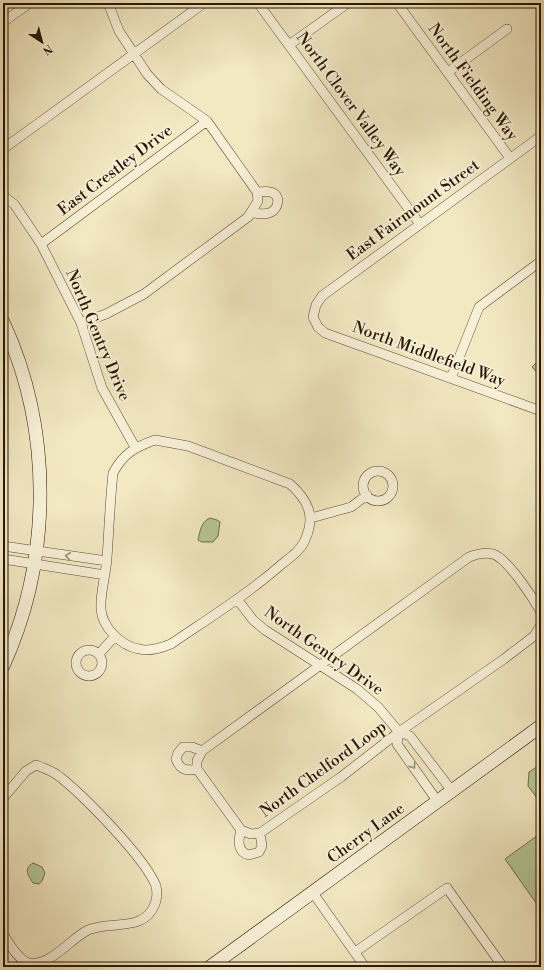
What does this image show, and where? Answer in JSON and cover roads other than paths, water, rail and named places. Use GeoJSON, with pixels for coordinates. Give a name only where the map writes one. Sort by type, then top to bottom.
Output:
{"type":"FeatureCollection","features":[{"type":"Feature","properties":{"kind":"main road"},"geometry":{"type":"LineString","coordinates":[[3,322],[29,396],[37,447],[41,504],[36,558],[29,594],[16,636],[3,666]]}},
{"type":"Feature","properties":{"kind":"main road","name":"Cherry Lane"},"geometry":{"type":"LineString","coordinates":[[210,967],[541,726]]}},
{"type":"Feature","properties":{"kind":"street"},"geometry":{"type":"LineString","coordinates":[[3,22],[30,3]]}},
{"type":"Feature","properties":{"kind":"street"},"geometry":{"type":"LineString","coordinates":[[80,323],[106,314],[144,294],[253,213],[258,201],[257,192],[207,121],[161,89],[148,74],[119,31],[108,3]]}},
{"type":"Feature","properties":{"kind":"street"},"geometry":{"type":"LineString","coordinates":[[3,149],[133,53],[204,3]]}},
{"type":"Feature","properties":{"kind":"street","name":"North Clover Valley Way"},"geometry":{"type":"LineString","coordinates":[[258,3],[420,223]]}},
{"type":"Feature","properties":{"kind":"street"},"geometry":{"type":"LineString","coordinates":[[289,45],[348,3]]}},
{"type":"Feature","properties":{"kind":"street","name":"North Fielding Way"},"geometry":{"type":"LineString","coordinates":[[397,3],[510,158]]}},
{"type":"Feature","properties":{"kind":"street"},"geometry":{"type":"LineString","coordinates":[[448,72],[507,28]]}},
{"type":"Feature","properties":{"kind":"street","name":"East Crestley Drive"},"geometry":{"type":"LineString","coordinates":[[41,244],[207,121]]}},
{"type":"Feature","properties":{"kind":"street","name":"East Fairmount Street"},"geometry":{"type":"LineString","coordinates":[[313,318],[316,305],[322,296],[541,136]]}},
{"type":"Feature","properties":{"kind":"street"},"geometry":{"type":"LineString","coordinates":[[253,213],[270,213],[274,211],[278,205],[275,193],[257,192]]}},
{"type":"Feature","properties":{"kind":"street","name":"North Gentry Drive"},"geometry":{"type":"LineString","coordinates":[[3,196],[14,204],[41,244],[80,323],[102,388],[135,447]]}},
{"type":"Feature","properties":{"kind":"street"},"geometry":{"type":"LineString","coordinates":[[451,378],[479,307],[541,262]]}},
{"type":"Feature","properties":{"kind":"street","name":"North Middlefield Way"},"geometry":{"type":"LineString","coordinates":[[313,318],[318,327],[325,333],[541,411]]}},
{"type":"Feature","properties":{"kind":"street"},"geometry":{"type":"LineString","coordinates":[[155,440],[172,442],[188,446],[290,484],[302,494],[311,518],[305,540],[300,549],[237,599],[171,644],[158,649],[139,650],[128,646],[115,636],[105,622],[101,611],[107,561],[113,472],[119,462],[135,447],[155,440]]}},
{"type":"Feature","properties":{"kind":"street"},"geometry":{"type":"LineString","coordinates":[[311,518],[350,507],[367,495]]}},
{"type":"Feature","properties":{"kind":"street"},"geometry":{"type":"LineString","coordinates":[[3,546],[36,558],[105,575]]}},
{"type":"Feature","properties":{"kind":"street"},"geometry":{"type":"LineString","coordinates":[[260,833],[262,846],[256,854],[249,855],[242,852],[238,843],[241,830],[197,769],[196,761],[202,751],[469,557],[482,553],[493,554],[503,559],[541,611]]}},
{"type":"Feature","properties":{"kind":"street"},"geometry":{"type":"LineString","coordinates":[[3,559],[36,558],[107,561]]}},
{"type":"Feature","properties":{"kind":"street","name":"North Gentry Drive"},"geometry":{"type":"LineString","coordinates":[[237,599],[253,620],[265,630],[362,694],[378,707],[399,732],[410,736],[452,791]]}},
{"type":"Feature","properties":{"kind":"street","name":"North Chelford Loop"},"geometry":{"type":"LineString","coordinates":[[241,830],[251,834],[260,833],[504,658],[534,636],[540,629]]}},
{"type":"Feature","properties":{"kind":"street"},"geometry":{"type":"LineString","coordinates":[[99,654],[115,636]]}},
{"type":"Feature","properties":{"kind":"street"},"geometry":{"type":"LineString","coordinates":[[399,732],[397,744],[438,802]]}},
{"type":"Feature","properties":{"kind":"street"},"geometry":{"type":"LineString","coordinates":[[197,769],[187,771],[182,769],[176,759],[178,753],[183,747],[192,747],[202,751]]}},
{"type":"Feature","properties":{"kind":"street"},"geometry":{"type":"LineString","coordinates":[[3,798],[26,771],[36,765],[60,777],[106,822],[150,875],[156,888],[154,905],[142,920],[134,924],[90,929],[45,961],[27,962],[20,957],[3,934]]}},
{"type":"Feature","properties":{"kind":"street"},"geometry":{"type":"LineString","coordinates":[[355,952],[447,888],[503,967]]}},
{"type":"Feature","properties":{"kind":"street"},"geometry":{"type":"LineString","coordinates":[[313,893],[365,967]]}}]}
